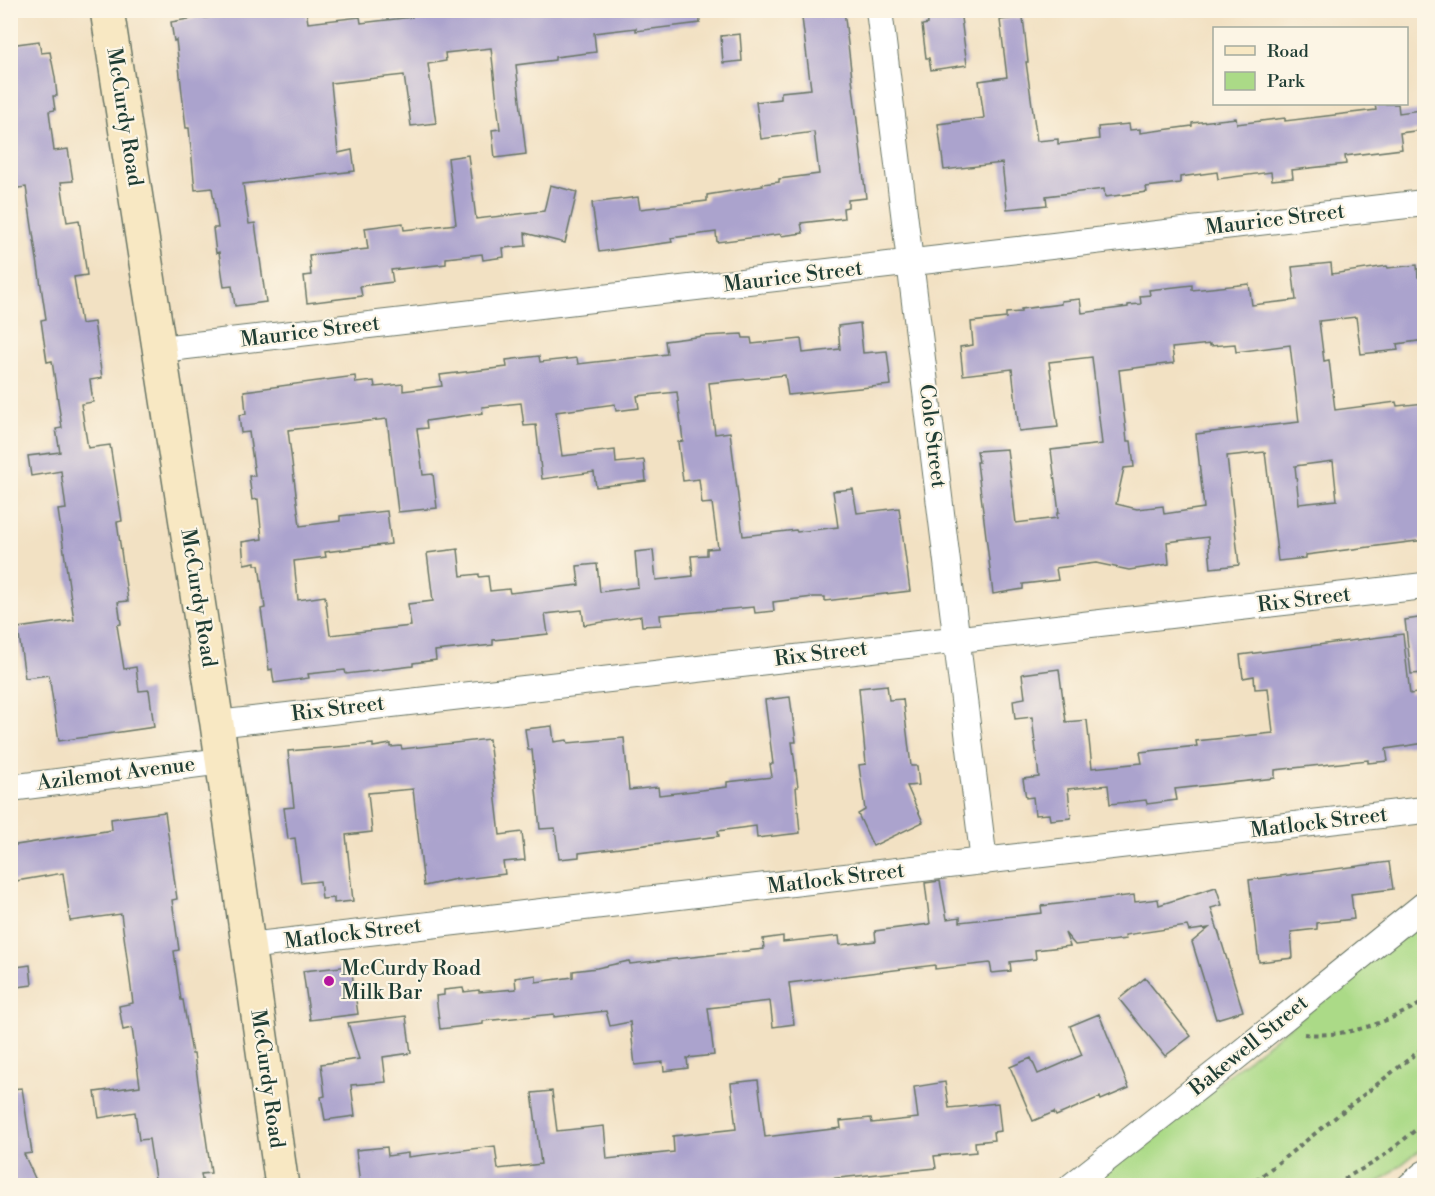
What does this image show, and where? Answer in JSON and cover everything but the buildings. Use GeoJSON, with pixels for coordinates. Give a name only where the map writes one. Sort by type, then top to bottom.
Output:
{"type":"FeatureCollection","features":[{"type":"Feature","properties":{"kind":"main road","name":"McCurdy Road"},"geometry":{"type":"LineString","coordinates":[[107,10],[217,724],[282,1185]]}},
{"type":"Feature","properties":{"kind":"street","name":"Cole Street"},"geometry":{"type":"LineString","coordinates":[[879,10],[984,862]]}},
{"type":"Feature","properties":{"kind":"street","name":"Maurice Street"},"geometry":{"type":"LineString","coordinates":[[161,350],[1425,203]]}},
{"type":"Feature","properties":{"kind":"street","name":"Rix Street"},"geometry":{"type":"LineString","coordinates":[[217,724],[1425,586]]}},
{"type":"Feature","properties":{"kind":"street","name":"Azilemot Avenue"},"geometry":{"type":"LineString","coordinates":[[10,788],[222,760]]}},
{"type":"Feature","properties":{"kind":"street","name":"Matlock Street"},"geometry":{"type":"LineString","coordinates":[[247,946],[1425,810]]}},
{"type":"Feature","properties":{"kind":"street","name":"Bakewell Street"},"geometry":{"type":"LineString","coordinates":[[1072,1185],[1425,905]]}},
{"type":"Feature","properties":{"kind":"street"},"geometry":{"type":"LineString","coordinates":[[1410,1185],[1425,1174]]}},
{"type":"Feature","properties":{"kind":"path"},"geometry":{"type":"LineString","coordinates":[[1271,1029],[1317,1035],[1348,1033],[1377,1025],[1425,1002]]}},
{"type":"Feature","properties":{"kind":"path"},"geometry":{"type":"LineString","coordinates":[[1250,1185],[1425,1047]]}},
{"type":"Feature","properties":{"kind":"path"},"geometry":{"type":"LineString","coordinates":[[1338,1185],[1394,1148],[1425,1123]]}},
{"type":"Feature","properties":{"kind":"green space"},"geometry":{"type":"Polygon","coordinates":[[[1424,919],[1424,1150],[1416,1153],[1376,1185],[1089,1186],[1424,919]]]}},
{"type":"Feature","properties":{"kind":"place","name":"McCurdy Road Milk Bar"},"geometry":{"type":"Point","coordinates":[329,981]}}]}
